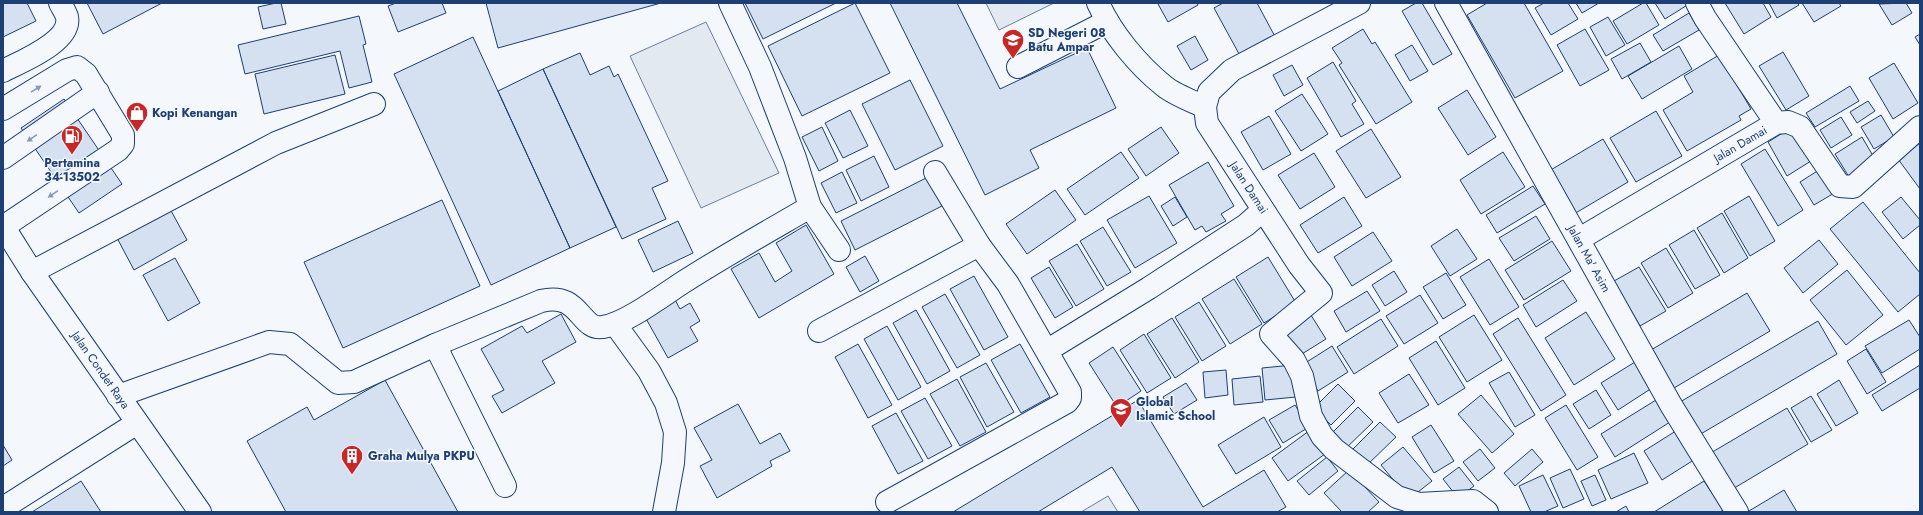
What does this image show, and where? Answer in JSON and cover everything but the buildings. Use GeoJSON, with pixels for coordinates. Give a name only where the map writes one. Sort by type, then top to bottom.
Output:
{"type":"FeatureCollection","features":[{"type":"Feature","properties":{"kind":"street"},"geometry":{"type":"LineString","coordinates":[[3,71],[45,50],[64,34],[67,18],[60,3]]}},
{"type":"Feature","properties":{"kind":"street"},"geometry":{"type":"LineString","coordinates":[[730,3],[760,67],[795,158],[810,207],[839,250]]}},
{"type":"Feature","properties":{"kind":"street"},"geometry":{"type":"LineString","coordinates":[[1018,67],[1102,13],[1138,60],[1165,87],[1205,107],[1209,92],[1232,70],[1359,3]]}},
{"type":"Feature","properties":{"kind":"street","name":"Jalan Ma' Asim"},"geometry":{"type":"LineString","coordinates":[[1446,3],[1671,405],[1737,512]]}},
{"type":"Feature","properties":{"kind":"street","name":"Jalan Damai"},"geometry":{"type":"LineString","coordinates":[[1581,238],[1776,123],[1704,18],[1697,3]]}},
{"type":"Feature","properties":{"kind":"street"},"geometry":{"type":"LineString","coordinates":[[3,109],[66,70],[77,67],[86,74],[123,135],[123,144],[118,150],[3,226]]}},
{"type":"Feature","properties":{"kind":"street"},"geometry":{"type":"LineString","coordinates":[[3,158],[98,92]]}},
{"type":"Feature","properties":{"kind":"street"},"geometry":{"type":"LineString","coordinates":[[32,272],[276,143],[374,104]]}},
{"type":"Feature","properties":{"kind":"street","name":"Jalan Damai"},"geometry":{"type":"LineString","coordinates":[[1048,350],[1156,284],[1246,225],[1263,210],[1207,122],[1205,107]]}},
{"type":"Feature","properties":{"kind":"street"},"geometry":{"type":"LineString","coordinates":[[1776,123],[1788,122],[1800,127],[1840,186],[1853,187],[1920,127]]}},
{"type":"Feature","properties":{"kind":"street"},"geometry":{"type":"LineString","coordinates":[[887,502],[1067,402],[1070,398],[1070,392],[1048,350],[1008,284],[980,245],[935,172]]}},
{"type":"Feature","properties":{"kind":"street"},"geometry":{"type":"LineString","coordinates":[[118,396],[269,342],[290,344],[338,383],[354,382],[435,345],[541,301],[554,298],[565,300],[593,326],[602,328],[614,324],[739,247],[810,207]]}},
{"type":"Feature","properties":{"kind":"street"},"geometry":{"type":"LineString","coordinates":[[1263,210],[1299,265],[1321,293],[1271,334],[1294,360],[1302,376],[1311,416],[1322,436],[1334,449],[1397,497],[1419,504],[1473,501],[1487,512]]}},
{"type":"Feature","properties":{"kind":"street","name":"Jalan Condet Raya"},"geometry":{"type":"LineString","coordinates":[[3,226],[32,272],[200,512]]}},
{"type":"Feature","properties":{"kind":"street"},"geometry":{"type":"LineString","coordinates":[[819,331],[980,245]]}},
{"type":"Feature","properties":{"kind":"street"},"geometry":{"type":"LineString","coordinates":[[614,324],[649,371],[666,403],[675,432],[673,463],[664,512]]}},
{"type":"Feature","properties":{"kind":"street"},"geometry":{"type":"LineString","coordinates":[[435,345],[505,486]]}},
{"type":"Feature","properties":{"kind":"street"},"geometry":{"type":"LineString","coordinates":[[3,508],[137,423]]}},
{"type":"Feature","properties":{"kind":"shaded area"},"geometry":{"type":"Polygon","coordinates":[[[986,3],[1054,3],[999,30],[986,3]]]}},
{"type":"Feature","properties":{"kind":"shaded area"},"geometry":{"type":"Polygon","coordinates":[[[706,22],[779,173],[701,208],[630,56],[706,22]]]}},
{"type":"Feature","properties":{"kind":"shaded area"},"geometry":{"type":"Polygon","coordinates":[[[1108,496],[1118,512],[1081,512],[1108,496]]]}},
{"type":"Feature","properties":{"kind":"place","name":"SD Negeri 08 Batu Ampar"},"geometry":{"type":"Point","coordinates":[1013,60]}},
{"type":"Feature","properties":{"kind":"place","name":"Kopi Kenangan"},"geometry":{"type":"Point","coordinates":[137,132]}},
{"type":"Feature","properties":{"kind":"place","name":"Pertamina 34-13502"},"geometry":{"type":"Point","coordinates":[72,156]}},
{"type":"Feature","properties":{"kind":"place","name":"Global Islamic School"},"geometry":{"type":"Point","coordinates":[1121,428]}},
{"type":"Feature","properties":{"kind":"place","name":"Graha Mulya PKPU"},"geometry":{"type":"Point","coordinates":[352,476]}}]}
